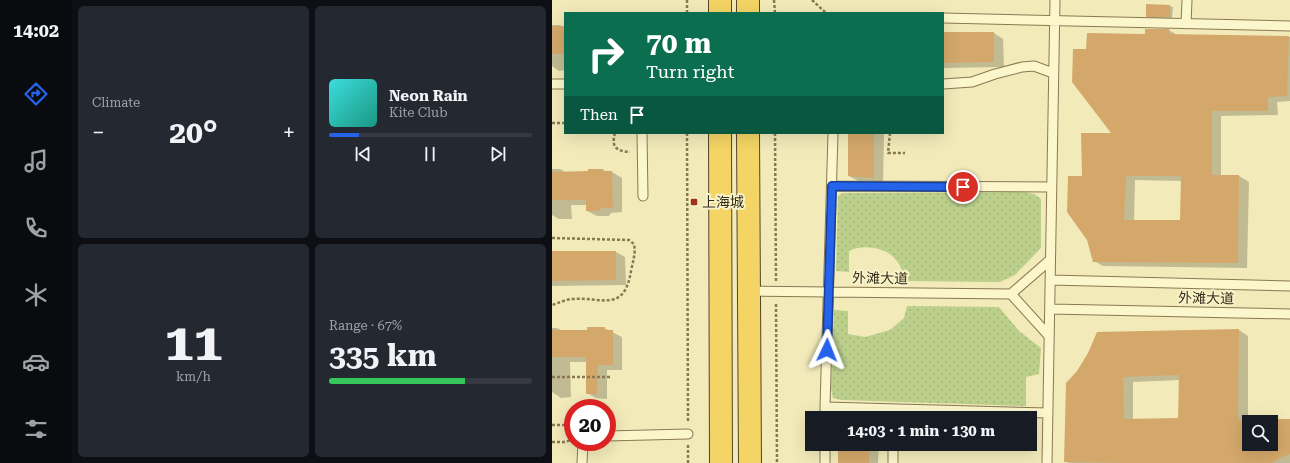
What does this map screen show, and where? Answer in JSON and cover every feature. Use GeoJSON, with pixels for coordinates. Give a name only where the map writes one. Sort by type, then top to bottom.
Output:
{"type":"FeatureCollection","features":[{"type":"Feature","properties":{"kind":"highway"},"geometry":{"type":"LineString","coordinates":[[720,0],[720,12]]}},
{"type":"Feature","properties":{"kind":"highway"},"geometry":{"type":"LineString","coordinates":[[748,0],[748,12]]}},
{"type":"Feature","properties":{"kind":"highway"},"geometry":{"type":"LineString","coordinates":[[720,134],[721,463]]}},
{"type":"Feature","properties":{"kind":"highway"},"geometry":{"type":"LineString","coordinates":[[748,134],[750,463]]}},
{"type":"Feature","properties":{"kind":"lane"},"geometry":{"type":"LineString","coordinates":[[1047,463],[1055,0]]}},
{"type":"Feature","properties":{"kind":"lane"},"geometry":{"type":"LineString","coordinates":[[1186,24],[1187,0]]}},
{"type":"Feature","properties":{"kind":"lane"},"geometry":{"type":"LineString","coordinates":[[944,18],[1290,26]]}},
{"type":"Feature","properties":{"kind":"lane"},"geometry":{"type":"LineString","coordinates":[[944,84],[972,82],[1022,66],[1034,66],[1054,73]]}},
{"type":"Feature","properties":{"kind":"lane"},"geometry":{"type":"LineString","coordinates":[[552,84],[564,84]]}},
{"type":"Feature","properties":{"kind":"lane"},"geometry":{"type":"LineString","coordinates":[[642,134],[643,196]]}},
{"type":"Feature","properties":{"kind":"lane"},"geometry":{"type":"LineString","coordinates":[[825,411],[833,134]]}},
{"type":"Feature","properties":{"kind":"lane"},"geometry":{"type":"LineString","coordinates":[[832,186],[1052,187]]}},
{"type":"Feature","properties":{"kind":"lane"},"geometry":{"type":"LineString","coordinates":[[1049,336],[1012,294],[1050,260]]}},
{"type":"Feature","properties":{"kind":"lane","name":"外滩大道"},"geometry":{"type":"LineString","coordinates":[[1050,280],[1290,286]]}},
{"type":"Feature","properties":{"kind":"lane","name":"外滩大道"},"geometry":{"type":"LineString","coordinates":[[749,291],[1012,294]]}},
{"type":"Feature","properties":{"kind":"lane","name":"外滩大道"},"geometry":{"type":"LineString","coordinates":[[1050,309],[1290,314]]}},
{"type":"Feature","properties":{"kind":"lane"},"geometry":{"type":"LineString","coordinates":[[825,407],[870,411]]}},
{"type":"Feature","properties":{"kind":"lane"},"geometry":{"type":"LineString","coordinates":[[1037,413],[1048,413]]}},
{"type":"Feature","properties":{"kind":"lane"},"geometry":{"type":"LineString","coordinates":[[616,436],[688,434]]}},
{"type":"Feature","properties":{"kind":"lane"},"geometry":{"type":"LineString","coordinates":[[582,463],[583,451]]}},
{"type":"Feature","properties":{"kind":"lane"},"geometry":{"type":"LineString","coordinates":[[825,451],[825,463]]}},
{"type":"Feature","properties":{"kind":"lane"},"geometry":{"type":"LineString","coordinates":[[893,451],[893,463]]}},
{"type":"Feature","properties":{"kind":"path"},"geometry":{"type":"LineString","coordinates":[[687,0],[687,12]]}},
{"type":"Feature","properties":{"kind":"path"},"geometry":{"type":"LineString","coordinates":[[774,0],[774,12]]}},
{"type":"Feature","properties":{"kind":"path"},"geometry":{"type":"LineString","coordinates":[[812,0],[825,12]]}},
{"type":"Feature","properties":{"kind":"path"},"geometry":{"type":"LineString","coordinates":[[552,123],[564,123]]}},
{"type":"Feature","properties":{"kind":"path"},"geometry":{"type":"LineString","coordinates":[[616,134],[613,140],[615,146],[619,150],[628,152],[643,152]]}},
{"type":"Feature","properties":{"kind":"path"},"geometry":{"type":"LineString","coordinates":[[687,134],[688,463]]}},
{"type":"Feature","properties":{"kind":"path"},"geometry":{"type":"LineString","coordinates":[[890,134],[888,152],[905,153]]}},
{"type":"Feature","properties":{"kind":"path"},"geometry":{"type":"LineString","coordinates":[[552,238],[629,240],[634,244],[636,252],[627,287],[623,294],[619,297],[604,301],[570,299],[552,305]]}},
{"type":"Feature","properties":{"kind":"path"},"geometry":{"type":"LineString","coordinates":[[552,377],[610,377]]}},
{"type":"Feature","properties":{"kind":"path"},"geometry":{"type":"LineString","coordinates":[[552,425],[564,425]]}},
{"type":"Feature","properties":{"kind":"path"},"geometry":{"type":"LineString","coordinates":[[552,442],[564,442]]}},
{"type":"Feature","properties":{"kind":"green space"},"geometry":{"type":"Polygon","coordinates":[[[1024,192],[1034,194],[1041,199],[1041,248],[1015,275],[1000,282],[905,281],[900,266],[891,255],[880,249],[867,247],[849,251],[849,272],[836,271],[838,196],[843,193],[1024,192]]]}},
{"type":"Feature","properties":{"kind":"green space"},"geometry":{"type":"Polygon","coordinates":[[[907,306],[999,307],[1019,331],[1041,348],[1039,374],[1026,377],[1026,406],[841,400],[833,398],[831,389],[834,310],[848,311],[848,334],[865,337],[890,330],[904,318],[907,306]]]}},
{"type":"Feature","properties":{"kind":"building"},"geometry":{"type":"Polygon","coordinates":[[[1146,4],[1170,5],[1170,17],[1146,17],[1146,4]]]}},
{"type":"Feature","properties":{"kind":"building"},"geometry":{"type":"Polygon","coordinates":[[[552,26],[564,26],[564,54],[552,54],[552,26]]]}},
{"type":"Feature","properties":{"kind":"building"},"geometry":{"type":"Polygon","coordinates":[[[1145,29],[1169,29],[1169,34],[1289,36],[1287,96],[1268,97],[1268,111],[1212,111],[1212,175],[1239,175],[1238,263],[1093,262],[1087,240],[1067,212],[1068,176],[1082,176],[1081,133],[1111,133],[1072,82],[1073,49],[1086,49],[1087,33],[1145,34],[1145,29]],[[1126,176],[1124,220],[1180,220],[1181,176],[1126,176]]]}},
{"type":"Feature","properties":{"kind":"building"},"geometry":{"type":"Polygon","coordinates":[[[944,32],[994,32],[994,62],[944,63],[944,32]]]}},
{"type":"Feature","properties":{"kind":"building"},"geometry":{"type":"Polygon","coordinates":[[[848,134],[874,134],[874,178],[848,176],[848,134]]]}},
{"type":"Feature","properties":{"kind":"building"},"geometry":{"type":"Polygon","coordinates":[[[588,169],[603,169],[604,171],[612,171],[613,208],[601,208],[600,211],[586,211],[586,200],[552,200],[552,172],[588,171],[588,169]]]}},
{"type":"Feature","properties":{"kind":"building"},"geometry":{"type":"Polygon","coordinates":[[[552,251],[616,251],[616,280],[552,281],[552,251]]]}},
{"type":"Feature","properties":{"kind":"building"},"geometry":{"type":"Polygon","coordinates":[[[587,327],[605,327],[605,330],[613,330],[613,365],[598,365],[597,394],[586,394],[586,357],[552,357],[552,330],[587,330],[587,327]]]}},
{"type":"Feature","properties":{"kind":"building"},"geometry":{"type":"Polygon","coordinates":[[[1239,329],[1238,419],[1242,419],[1242,451],[1278,451],[1278,419],[1290,419],[1290,454],[1272,463],[1064,462],[1066,383],[1077,371],[1088,353],[1097,332],[1239,329]],[[1179,375],[1123,377],[1124,419],[1178,418],[1179,375]]]}},
{"type":"Feature","properties":{"kind":"building"},"geometry":{"type":"Polygon","coordinates":[[[838,451],[869,451],[869,463],[838,463],[838,451]]]}},
{"type":"Feature","properties":{"kind":"place","name":"上海城"},"geometry":{"type":"Point","coordinates":[694,202]}},
{"type":"Feature","properties":{"kind":"route"},"geometry":{"type":"LineString","coordinates":[[827,350],[832,186],[963,187]]}}]}
